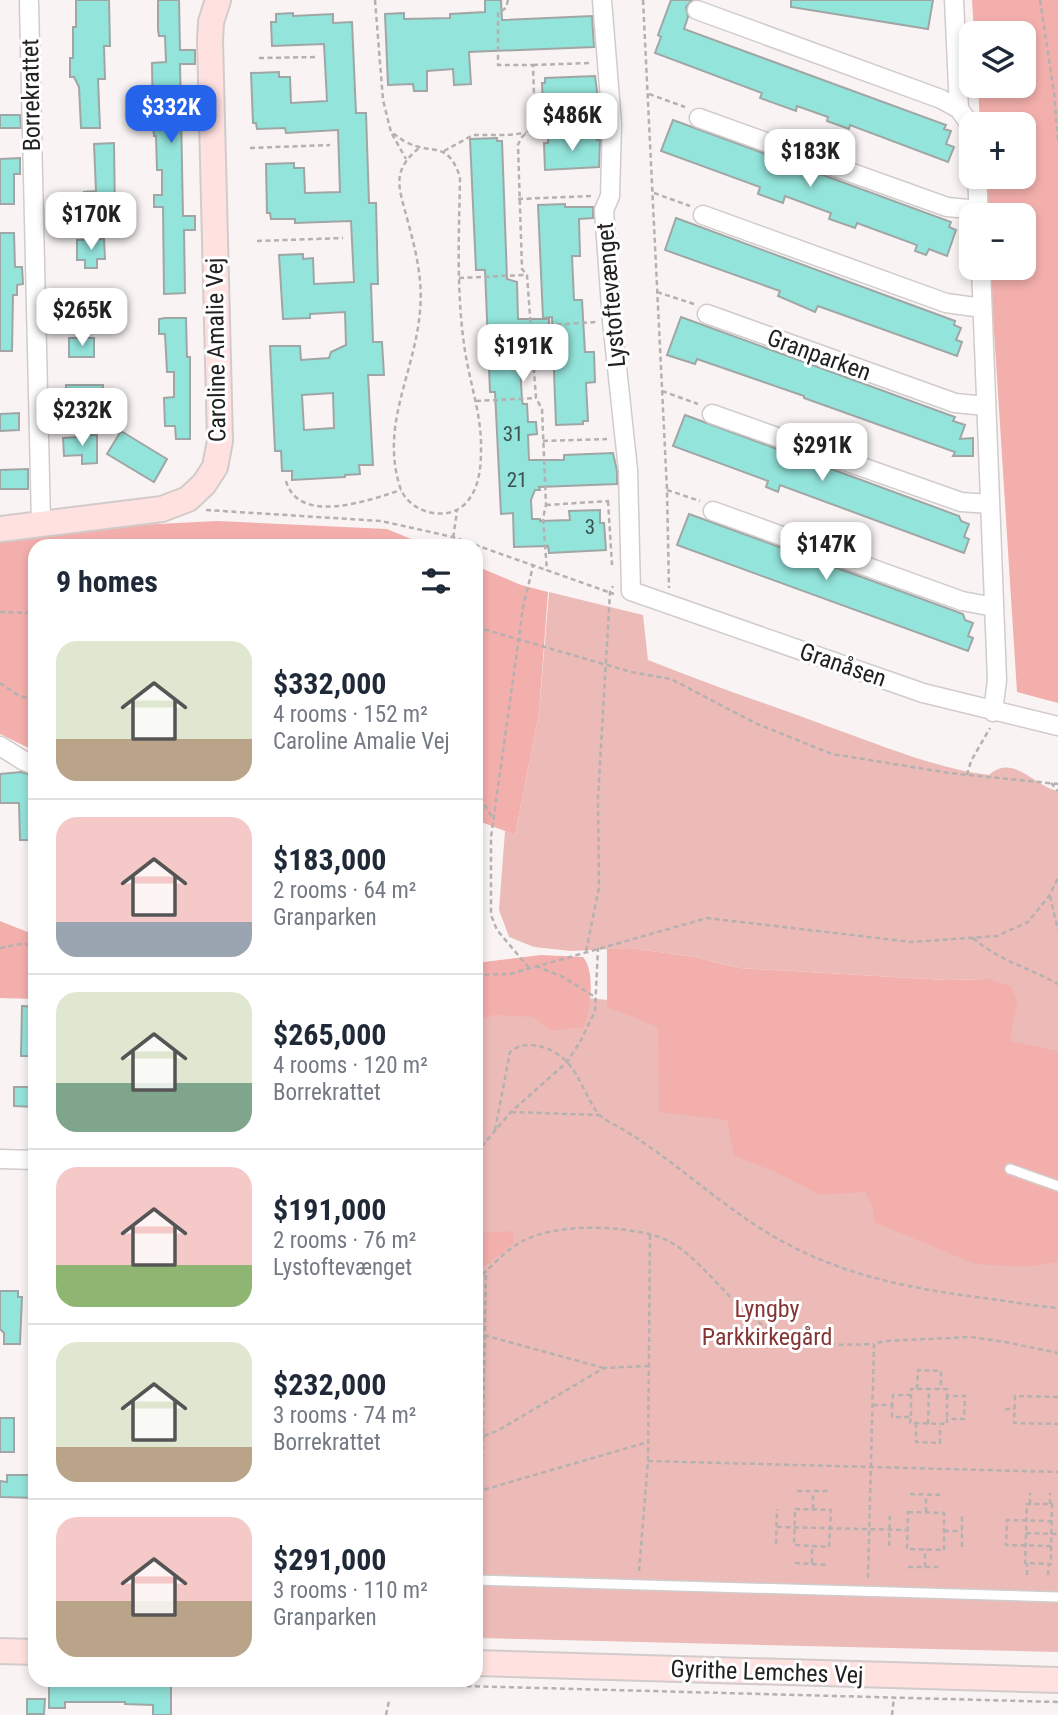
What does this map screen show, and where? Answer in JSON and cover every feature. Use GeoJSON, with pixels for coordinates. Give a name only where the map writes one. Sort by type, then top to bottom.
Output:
{"type":"FeatureCollection","features":[{"type":"Feature","properties":{"kind":"street","name":"Caroline Amalie Vej"},"geometry":{"type":"LineString","coordinates":[[188,499],[204,484],[215,467],[220,442],[210,40],[211,22],[218,0]]}},
{"type":"Feature","properties":{"kind":"street","name":"Lystoftevænget"},"geometry":{"type":"LineString","coordinates":[[602,0],[611,124],[610,195],[604,210],[629,500],[627,594]]}},
{"type":"Feature","properties":{"kind":"street"},"geometry":{"type":"LineString","coordinates":[[954,0],[959,108]]}},
{"type":"Feature","properties":{"kind":"street","name":"Borrekrattet"},"geometry":{"type":"LineString","coordinates":[[29,3],[41,522]]}},
{"type":"Feature","properties":{"kind":"street"},"geometry":{"type":"LineString","coordinates":[[697,10],[721,8],[942,99],[962,112]]}},
{"type":"Feature","properties":{"kind":"street"},"geometry":{"type":"LineString","coordinates":[[699,118],[947,207],[959,209]]}},
{"type":"Feature","properties":{"kind":"street"},"geometry":{"type":"LineString","coordinates":[[703,215],[946,303],[982,308]]}},
{"type":"Feature","properties":{"kind":"street"},"geometry":{"type":"LineString","coordinates":[[981,280],[997,680],[993,712]]}},
{"type":"Feature","properties":{"kind":"street","name":"Granparken"},"geometry":{"type":"LineString","coordinates":[[708,314],[955,403],[986,406]]}},
{"type":"Feature","properties":{"kind":"street"},"geometry":{"type":"LineString","coordinates":[[712,414],[961,502],[990,504]]}},
{"type":"Feature","properties":{"kind":"street"},"geometry":{"type":"LineString","coordinates":[[0,529],[162,509],[188,499]]}},
{"type":"Feature","properties":{"kind":"street"},"geometry":{"type":"LineString","coordinates":[[713,511],[962,601],[994,607]]}},
{"type":"Feature","properties":{"kind":"street","name":"Granåsen"},"geometry":{"type":"LineString","coordinates":[[627,594],[670,604],[923,693],[1058,726]]}},
{"type":"Feature","properties":{"kind":"street"},"geometry":{"type":"LineString","coordinates":[[0,746],[28,762]]}},
{"type":"Feature","properties":{"kind":"street"},"geometry":{"type":"LineString","coordinates":[[0,1159],[28,1160]]}},
{"type":"Feature","properties":{"kind":"street"},"geometry":{"type":"LineString","coordinates":[[0,1651],[28,1652]]}},
{"type":"Feature","properties":{"kind":"street","name":"Gyrithe Lemches Vej"},"geometry":{"type":"LineString","coordinates":[[483,1663],[1058,1680]]}},
{"type":"Feature","properties":{"kind":"lane"},"geometry":{"type":"LineString","coordinates":[[1010,1169],[1058,1186]]}},
{"type":"Feature","properties":{"kind":"lane"},"geometry":{"type":"LineString","coordinates":[[483,1580],[1058,1597]]}},
{"type":"Feature","properties":{"kind":"path"},"geometry":{"type":"LineString","coordinates":[[375,0],[383,100],[391,132],[406,159]]}},
{"type":"Feature","properties":{"kind":"path"},"geometry":{"type":"LineString","coordinates":[[508,0],[506,8],[498,13],[498,65],[605,62]]}},
{"type":"Feature","properties":{"kind":"path"},"geometry":{"type":"LineString","coordinates":[[643,0],[654,193],[670,604]]}},
{"type":"Feature","properties":{"kind":"path"},"geometry":{"type":"LineString","coordinates":[[1040,0],[1054,93],[1058,142]]}},
{"type":"Feature","properties":{"kind":"path"},"geometry":{"type":"LineString","coordinates":[[259,58],[318,57]]}},
{"type":"Feature","properties":{"kind":"path"},"geometry":{"type":"LineString","coordinates":[[533,65],[535,125]]}},
{"type":"Feature","properties":{"kind":"path"},"geometry":{"type":"LineString","coordinates":[[649,94],[695,110],[699,118]]}},
{"type":"Feature","properties":{"kind":"path"},"geometry":{"type":"LineString","coordinates":[[547,571],[543,518],[546,505],[542,409],[536,398],[527,275],[522,269],[518,145],[535,125],[611,124]]}},
{"type":"Feature","properties":{"kind":"path"},"geometry":{"type":"LineString","coordinates":[[391,132],[406,142],[444,151],[455,161],[460,177],[459,278],[465,353],[482,435],[481,469],[467,503],[457,510],[429,513],[416,508],[401,490],[393,456],[393,431],[420,311],[420,285],[400,180],[401,166],[420,146]]}},
{"type":"Feature","properties":{"kind":"path"},"geometry":{"type":"LineString","coordinates":[[444,151],[473,135],[526,133]]}},
{"type":"Feature","properties":{"kind":"path"},"geometry":{"type":"LineString","coordinates":[[250,148],[330,145]]}},
{"type":"Feature","properties":{"kind":"path"},"geometry":{"type":"LineString","coordinates":[[654,193],[699,210],[703,215]]}},
{"type":"Feature","properties":{"kind":"path"},"geometry":{"type":"LineString","coordinates":[[518,199],[610,195]]}},
{"type":"Feature","properties":{"kind":"path"},"geometry":{"type":"LineString","coordinates":[[257,241],[343,238]]}},
{"type":"Feature","properties":{"kind":"path"},"geometry":{"type":"LineString","coordinates":[[459,278],[527,275]]}},
{"type":"Feature","properties":{"kind":"path"},"geometry":{"type":"LineString","coordinates":[[657,292],[704,307],[708,314]]}},
{"type":"Feature","properties":{"kind":"path"},"geometry":{"type":"LineString","coordinates":[[531,326],[612,321]]}},
{"type":"Feature","properties":{"kind":"path"},"geometry":{"type":"LineString","coordinates":[[662,391],[706,406],[712,414]]}},
{"type":"Feature","properties":{"kind":"path"},"geometry":{"type":"LineString","coordinates":[[476,401],[536,398]]}},
{"type":"Feature","properties":{"kind":"path"},"geometry":{"type":"LineString","coordinates":[[543,442],[625,438]]}},
{"type":"Feature","properties":{"kind":"path"},"geometry":{"type":"LineString","coordinates":[[286,481],[294,499],[306,504],[326,506],[353,505],[401,490]]}},
{"type":"Feature","properties":{"kind":"path"},"geometry":{"type":"LineString","coordinates":[[667,490],[709,504],[713,511]]}},
{"type":"Feature","properties":{"kind":"path"},"geometry":{"type":"LineString","coordinates":[[188,499],[206,511],[381,521],[459,539]]}},
{"type":"Feature","properties":{"kind":"path"},"geometry":{"type":"LineString","coordinates":[[546,505],[629,500]]}},
{"type":"Feature","properties":{"kind":"path"},"geometry":{"type":"LineString","coordinates":[[608,501],[613,574]]}},
{"type":"Feature","properties":{"kind":"path"},"geometry":{"type":"LineString","coordinates":[[453,537],[457,510]]}},
{"type":"Feature","properties":{"kind":"path"},"geometry":{"type":"LineString","coordinates":[[483,548],[610,592],[627,594]]}},
{"type":"Feature","properties":{"kind":"path"},"geometry":{"type":"LineString","coordinates":[[530,968],[497,930],[491,915],[494,819],[518,639],[533,566]]}},
{"type":"Feature","properties":{"kind":"path"},"geometry":{"type":"LineString","coordinates":[[586,951],[599,888],[597,798],[610,592]]}},
{"type":"Feature","properties":{"kind":"path"},"geometry":{"type":"LineString","coordinates":[[0,612],[28,612]]}},
{"type":"Feature","properties":{"kind":"path"},"geometry":{"type":"LineString","coordinates":[[483,629],[604,664],[671,679],[755,723],[832,754],[967,775],[1058,784]]}},
{"type":"Feature","properties":{"kind":"path"},"geometry":{"type":"LineString","coordinates":[[0,683],[28,698]]}},
{"type":"Feature","properties":{"kind":"path"},"geometry":{"type":"LineString","coordinates":[[967,775],[971,761],[990,729],[993,712]]}},
{"type":"Feature","properties":{"kind":"path"},"geometry":{"type":"LineString","coordinates":[[1051,783],[1058,791]]}},
{"type":"Feature","properties":{"kind":"path"},"geometry":{"type":"LineString","coordinates":[[483,801],[494,819]]}},
{"type":"Feature","properties":{"kind":"path"},"geometry":{"type":"LineString","coordinates":[[483,975],[510,974],[707,918],[911,942],[996,936],[1028,922],[1049,896],[1058,878]]}},
{"type":"Feature","properties":{"kind":"path"},"geometry":{"type":"LineString","coordinates":[[1049,896],[1058,930]]}},
{"type":"Feature","properties":{"kind":"path"},"geometry":{"type":"LineString","coordinates":[[973,938],[1003,960],[1039,973],[1058,984]]}},
{"type":"Feature","properties":{"kind":"path"},"geometry":{"type":"LineString","coordinates":[[0,948],[28,945]]}},
{"type":"Feature","properties":{"kind":"path"},"geometry":{"type":"LineString","coordinates":[[483,1145],[511,1112],[567,1062],[590,1024],[595,1011],[598,948]]}},
{"type":"Feature","properties":{"kind":"path"},"geometry":{"type":"LineString","coordinates":[[536,966],[565,978],[596,998]]}},
{"type":"Feature","properties":{"kind":"path"},"geometry":{"type":"LineString","coordinates":[[495,1130],[510,1052],[517,1046],[531,1044],[549,1050],[567,1062],[599,1115],[642,1141],[737,1213],[780,1241],[858,1275],[908,1287],[1058,1307]]}},
{"type":"Feature","properties":{"kind":"path"},"geometry":{"type":"LineString","coordinates":[[511,1112],[599,1115]]}},
{"type":"Feature","properties":{"kind":"path"},"geometry":{"type":"LineString","coordinates":[[483,1274],[519,1243],[540,1233],[567,1229],[616,1230],[650,1235],[675,1244],[742,1309],[773,1331],[800,1341],[831,1345],[874,1344],[884,1341],[970,1337],[1058,1353]]}},
{"type":"Feature","properties":{"kind":"path"},"geometry":{"type":"LineString","coordinates":[[638,1585],[648,1461],[650,1235]]}},
{"type":"Feature","properties":{"kind":"path"},"geometry":{"type":"LineString","coordinates":[[486,1271],[483,1436],[497,1432],[604,1368]]}},
{"type":"Feature","properties":{"kind":"path"},"geometry":{"type":"LineString","coordinates":[[485,1335],[604,1368],[649,1366]]}},
{"type":"Feature","properties":{"kind":"path"},"geometry":{"type":"LineString","coordinates":[[867,1592],[874,1344]]}},
{"type":"Feature","properties":{"kind":"path"},"geometry":{"type":"LineString","coordinates":[[917,1389],[918,1370],[942,1371],[941,1389]]}},
{"type":"Feature","properties":{"kind":"path"},"geometry":{"type":"LineString","coordinates":[[911,1389],[917,1389],[947,1389],[947,1424],[910,1423],[911,1389]]}},
{"type":"Feature","properties":{"kind":"path"},"geometry":{"type":"LineString","coordinates":[[928,1424],[929,1389]]}},
{"type":"Feature","properties":{"kind":"path"},"geometry":{"type":"LineString","coordinates":[[911,1395],[893,1395],[892,1405],[892,1416],[911,1417]]}},
{"type":"Feature","properties":{"kind":"path"},"geometry":{"type":"LineString","coordinates":[[947,1396],[965,1396],[964,1419],[947,1419]]}},
{"type":"Feature","properties":{"kind":"path"},"geometry":{"type":"LineString","coordinates":[[1058,1397],[1015,1396],[1014,1423],[1058,1424]]}},
{"type":"Feature","properties":{"kind":"path"},"geometry":{"type":"LineString","coordinates":[[873,1405],[892,1405]]}},
{"type":"Feature","properties":{"kind":"path"},"geometry":{"type":"LineString","coordinates":[[1005,1409],[1015,1409]]}},
{"type":"Feature","properties":{"kind":"path"},"geometry":{"type":"LineString","coordinates":[[916,1423],[916,1442],[940,1443],[941,1424]]}},
{"type":"Feature","properties":{"kind":"path"},"geometry":{"type":"LineString","coordinates":[[483,1490],[648,1442]]}},
{"type":"Feature","properties":{"kind":"path"},"geometry":{"type":"LineString","coordinates":[[648,1461],[1058,1472]]}},
{"type":"Feature","properties":{"kind":"path"},"geometry":{"type":"LineString","coordinates":[[797,1491],[830,1492]]}},
{"type":"Feature","properties":{"kind":"path"},"geometry":{"type":"LineString","coordinates":[[813,1491],[813,1509]]}},
{"type":"Feature","properties":{"kind":"path"},"geometry":{"type":"LineString","coordinates":[[1030,1493],[1030,1504]]}},
{"type":"Feature","properties":{"kind":"path"},"geometry":{"type":"LineString","coordinates":[[1048,1575],[1051,1564],[1050,1493]]}},
{"type":"Feature","properties":{"kind":"path"},"geometry":{"type":"LineString","coordinates":[[909,1494],[944,1495]]}},
{"type":"Feature","properties":{"kind":"path"},"geometry":{"type":"LineString","coordinates":[[926,1495],[926,1512]]}},
{"type":"Feature","properties":{"kind":"path"},"geometry":{"type":"LineString","coordinates":[[1027,1575],[1027,1504],[1050,1504]]}},
{"type":"Feature","properties":{"kind":"path"},"geometry":{"type":"LineString","coordinates":[[776,1544],[777,1509]]}},
{"type":"Feature","properties":{"kind":"path"},"geometry":{"type":"LineString","coordinates":[[795,1509],[831,1510],[830,1547],[794,1545],[795,1527],[795,1509]]}},
{"type":"Feature","properties":{"kind":"path"},"geometry":{"type":"LineString","coordinates":[[889,1545],[890,1512]]}},
{"type":"Feature","properties":{"kind":"path"},"geometry":{"type":"LineString","coordinates":[[908,1512],[944,1513],[944,1550],[907,1549],[907,1530],[908,1512]]}},
{"type":"Feature","properties":{"kind":"path"},"geometry":{"type":"LineString","coordinates":[[962,1514],[962,1547]]}},
{"type":"Feature","properties":{"kind":"path"},"geometry":{"type":"LineString","coordinates":[[1051,1546],[1006,1545],[1007,1520],[1052,1521]]}},
{"type":"Feature","properties":{"kind":"path"},"geometry":{"type":"LineString","coordinates":[[777,1527],[907,1530]]}},
{"type":"Feature","properties":{"kind":"path"},"geometry":{"type":"LineString","coordinates":[[944,1531],[962,1531]]}},
{"type":"Feature","properties":{"kind":"path"},"geometry":{"type":"LineString","coordinates":[[1026,1533],[1058,1534]]}},
{"type":"Feature","properties":{"kind":"path"},"geometry":{"type":"LineString","coordinates":[[811,1564],[812,1546]]}},
{"type":"Feature","properties":{"kind":"path"},"geometry":{"type":"LineString","coordinates":[[925,1549],[925,1567]]}},
{"type":"Feature","properties":{"kind":"path"},"geometry":{"type":"LineString","coordinates":[[795,1563],[828,1564]]}},
{"type":"Feature","properties":{"kind":"path"},"geometry":{"type":"LineString","coordinates":[[1027,1563],[1049,1564]]}},
{"type":"Feature","properties":{"kind":"path"},"geometry":{"type":"LineString","coordinates":[[908,1567],[942,1567]]}},
{"type":"Feature","properties":{"kind":"path"},"geometry":{"type":"LineString","coordinates":[[483,1687],[1058,1702]]}},
{"type":"Feature","properties":{"kind":"path"},"geometry":{"type":"LineString","coordinates":[[386,1715],[389,1701]]}},
{"type":"Feature","properties":{"kind":"green space","name":"Lyngby Parkkirkegård"},"geometry":{"type":"Polygon","coordinates":[[[549,592],[643,615],[648,660],[671,669],[911,756],[989,775],[998,769],[1015,769],[1058,791],[1058,1652],[483,1638],[483,994],[547,994],[678,1007],[989,979],[946,980],[739,968],[694,957],[631,948],[571,951],[534,947],[509,937],[499,910],[505,831],[515,835],[539,713],[549,592]]]}},
{"type":"Feature","properties":{"kind":"shaded area"},"geometry":{"type":"Polygon","coordinates":[[[972,0],[1058,0],[1058,703],[1017,692],[991,280],[1036,280],[1036,203],[985,203],[985,189],[1036,189],[1036,112],[979,112],[979,98],[1036,98],[1036,21],[973,21],[972,0]]]}},
{"type":"Feature","properties":{"kind":"shaded area"},"geometry":{"type":"Polygon","coordinates":[[[217,521],[387,529],[411,539],[28,539],[28,748],[0,734],[0,532],[217,521]]]}},
{"type":"Feature","properties":{"kind":"shaded area"},"geometry":{"type":"Polygon","coordinates":[[[483,569],[521,585],[548,592],[539,713],[515,835],[483,823],[483,569]]]}},
{"type":"Feature","properties":{"kind":"shaded area"},"geometry":{"type":"Polygon","coordinates":[[[0,921],[28,932],[28,999],[0,998],[0,921]]]}},
{"type":"Feature","properties":{"kind":"shaded area"},"geometry":{"type":"Polygon","coordinates":[[[631,948],[694,957],[739,968],[946,980],[989,979],[1012,987],[1017,1002],[1010,1041],[1058,1051],[1058,1262],[1026,1267],[975,1264],[874,1222],[872,1205],[865,1192],[820,1195],[773,1171],[734,1156],[727,1120],[659,1112],[658,1027],[607,1007],[607,949],[631,948]]]}},
{"type":"Feature","properties":{"kind":"shaded area"},"geometry":{"type":"Polygon","coordinates":[[[541,955],[583,957],[591,981],[584,1027],[551,1031],[533,1017],[493,1015],[483,1019],[483,962],[541,955]]]}},
{"type":"Feature","properties":{"kind":"shaded area"},"geometry":{"type":"Polygon","coordinates":[[[513,1231],[514,1243],[483,1268],[483,1233],[513,1231]]]}},
{"type":"Feature","properties":{"kind":"building"},"geometry":{"type":"Polygon","coordinates":[[[76,0],[109,0],[110,46],[104,46],[105,79],[98,79],[100,128],[81,128],[79,87],[74,77],[70,77],[76,0]]]}},
{"type":"Feature","properties":{"kind":"building"},"geometry":{"type":"Polygon","coordinates":[[[158,0],[179,0],[180,50],[195,50],[195,64],[180,64],[183,216],[195,216],[195,230],[184,230],[185,293],[164,294],[163,207],[154,207],[154,195],[162,195],[162,170],[157,170],[152,63],[166,62],[165,36],[159,36],[158,30],[158,0]]]}},
{"type":"Feature","properties":{"kind":"building"},"geometry":{"type":"Polygon","coordinates":[[[485,0],[501,0],[502,20],[592,16],[594,47],[469,52],[471,84],[454,85],[453,69],[427,71],[427,91],[414,91],[413,84],[388,85],[385,14],[404,13],[404,19],[450,18],[450,14],[485,12],[485,0]]]}},
{"type":"Feature","properties":{"kind":"building"},"geometry":{"type":"Polygon","coordinates":[[[671,0],[692,0],[686,7],[688,17],[684,29],[946,125],[944,129],[951,131],[946,144],[954,147],[948,162],[850,125],[849,129],[827,121],[828,117],[797,106],[796,111],[760,98],[762,93],[655,53],[661,37],[658,35],[671,0]]]}},
{"type":"Feature","properties":{"kind":"building"},"geometry":{"type":"Polygon","coordinates":[[[791,0],[933,0],[928,29],[791,7],[791,0]]]}},
{"type":"Feature","properties":{"kind":"building"},"geometry":{"type":"Polygon","coordinates":[[[276,14],[333,14],[333,23],[352,22],[356,113],[366,113],[369,203],[376,203],[378,284],[371,284],[373,342],[382,342],[384,375],[368,375],[373,465],[359,465],[360,474],[345,477],[292,480],[292,471],[282,471],[281,451],[275,451],[270,346],[300,346],[301,360],[329,358],[331,352],[346,345],[345,312],[283,319],[279,255],[303,254],[303,259],[313,258],[314,284],[354,282],[351,221],[295,223],[295,219],[271,219],[270,213],[267,213],[266,164],[294,163],[294,168],[304,168],[305,193],[340,192],[338,130],[286,133],[285,128],[257,129],[256,123],[253,123],[251,73],[279,72],[279,77],[290,77],[291,103],[327,101],[324,44],[272,46],[271,22],[276,22],[276,14]],[[333,393],[302,395],[304,430],[334,428],[333,393]]]}},
{"type":"Feature","properties":{"kind":"building"},"geometry":{"type":"Polygon","coordinates":[[[595,76],[599,107],[543,110],[542,83],[545,83],[545,78],[595,76]]]}},
{"type":"Feature","properties":{"kind":"building"},"geometry":{"type":"Polygon","coordinates":[[[0,115],[20,115],[21,128],[0,128],[0,115]]]}},
{"type":"Feature","properties":{"kind":"building"},"geometry":{"type":"Polygon","coordinates":[[[673,120],[951,222],[949,227],[956,230],[947,256],[929,249],[926,255],[915,251],[917,245],[857,223],[855,228],[829,219],[831,213],[785,196],[783,203],[758,194],[760,187],[661,151],[673,120]]]}},
{"type":"Feature","properties":{"kind":"building"},"geometry":{"type":"Polygon","coordinates":[[[597,136],[597,140],[600,140],[599,167],[545,170],[544,143],[548,143],[548,138],[597,136]]]}},
{"type":"Feature","properties":{"kind":"building"},"geometry":{"type":"Polygon","coordinates":[[[497,138],[497,141],[502,141],[507,279],[517,282],[518,319],[549,319],[549,329],[518,331],[522,400],[523,404],[527,404],[528,422],[536,422],[537,434],[528,435],[529,460],[564,460],[564,455],[613,453],[617,471],[617,484],[539,487],[540,490],[535,490],[531,500],[532,519],[570,520],[569,511],[600,510],[606,550],[549,553],[548,546],[514,547],[513,513],[501,514],[495,392],[490,392],[485,270],[476,270],[470,139],[497,138]]]}},
{"type":"Feature","properties":{"kind":"building"},"geometry":{"type":"Polygon","coordinates":[[[114,143],[115,215],[84,215],[84,192],[96,191],[94,144],[114,143]]]}},
{"type":"Feature","properties":{"kind":"building"},"geometry":{"type":"Polygon","coordinates":[[[20,158],[20,174],[14,174],[14,204],[0,204],[0,159],[20,158]]]}},
{"type":"Feature","properties":{"kind":"building"},"geometry":{"type":"Polygon","coordinates":[[[565,204],[565,207],[593,207],[593,218],[579,219],[580,256],[572,256],[574,300],[582,300],[585,352],[594,352],[595,382],[586,383],[588,421],[583,421],[583,424],[556,425],[552,317],[543,318],[538,205],[565,204]]]}},
{"type":"Feature","properties":{"kind":"building"},"geometry":{"type":"Polygon","coordinates":[[[676,218],[955,321],[954,325],[961,328],[956,340],[962,342],[957,356],[818,306],[815,312],[778,296],[780,291],[665,250],[676,218]]]}},
{"type":"Feature","properties":{"kind":"building"},"geometry":{"type":"Polygon","coordinates":[[[0,233],[14,233],[15,267],[22,267],[23,284],[17,285],[17,295],[13,295],[12,351],[0,351],[0,233]]]}},
{"type":"Feature","properties":{"kind":"building"},"geometry":{"type":"Polygon","coordinates":[[[104,239],[105,259],[97,259],[97,268],[85,268],[85,260],[77,260],[77,240],[104,239]]]}},
{"type":"Feature","properties":{"kind":"building"},"geometry":{"type":"Polygon","coordinates":[[[681,317],[955,417],[953,421],[965,425],[960,439],[973,438],[973,456],[953,456],[955,452],[804,396],[697,359],[695,364],[667,355],[681,317]]]}},
{"type":"Feature","properties":{"kind":"building"},"geometry":{"type":"Polygon","coordinates":[[[186,318],[187,357],[190,357],[190,439],[176,439],[175,426],[165,426],[164,398],[174,397],[174,372],[167,372],[165,334],[159,334],[159,319],[186,318]]]}},
{"type":"Feature","properties":{"kind":"building"},"geometry":{"type":"Polygon","coordinates":[[[69,338],[94,338],[94,357],[69,357],[69,338]]]}},
{"type":"Feature","properties":{"kind":"building"},"geometry":{"type":"Polygon","coordinates":[[[66,385],[103,385],[103,401],[66,402],[66,385]]]}},
{"type":"Feature","properties":{"kind":"building"},"geometry":{"type":"Polygon","coordinates":[[[19,413],[19,430],[0,431],[0,414],[19,413]]]}},
{"type":"Feature","properties":{"kind":"building"},"geometry":{"type":"Polygon","coordinates":[[[685,415],[959,516],[961,521],[969,524],[964,537],[969,539],[964,553],[780,485],[778,492],[766,487],[768,481],[673,446],[685,415]]]}},
{"type":"Feature","properties":{"kind":"building"},"geometry":{"type":"Polygon","coordinates":[[[121,431],[167,459],[154,482],[107,454],[121,431]]]}},
{"type":"Feature","properties":{"kind":"building"},"geometry":{"type":"Polygon","coordinates":[[[97,435],[97,463],[82,464],[82,455],[64,456],[63,438],[97,435]]]}},
{"type":"Feature","properties":{"kind":"building"},"geometry":{"type":"Polygon","coordinates":[[[28,469],[28,489],[0,489],[0,470],[28,469]]]}},
{"type":"Feature","properties":{"kind":"building"},"geometry":{"type":"Polygon","coordinates":[[[689,514],[963,614],[965,620],[973,623],[968,636],[973,638],[968,651],[677,545],[689,514]]]}},
{"type":"Feature","properties":{"kind":"building"},"geometry":{"type":"Polygon","coordinates":[[[0,774],[28,774],[28,840],[20,840],[19,803],[0,803],[0,774]]]}},
{"type":"Feature","properties":{"kind":"building"},"geometry":{"type":"Polygon","coordinates":[[[22,1006],[28,1006],[28,1056],[21,1056],[22,1006]]]}},
{"type":"Feature","properties":{"kind":"building"},"geometry":{"type":"Polygon","coordinates":[[[14,1087],[28,1087],[28,1107],[14,1106],[14,1087]]]}},
{"type":"Feature","properties":{"kind":"building"},"geometry":{"type":"Polygon","coordinates":[[[0,1291],[18,1291],[18,1297],[22,1297],[20,1344],[4,1344],[4,1333],[0,1329],[0,1291]]]}},
{"type":"Feature","properties":{"kind":"building"},"geometry":{"type":"Polygon","coordinates":[[[0,1418],[14,1418],[14,1452],[0,1452],[0,1418]]]}},
{"type":"Feature","properties":{"kind":"building"},"geometry":{"type":"Polygon","coordinates":[[[7,1475],[28,1475],[28,1498],[0,1497],[0,1481],[7,1482],[7,1475]]]}},
{"type":"Feature","properties":{"kind":"building"},"geometry":{"type":"Polygon","coordinates":[[[49,1687],[171,1687],[171,1715],[153,1715],[153,1705],[125,1702],[65,1702],[65,1708],[49,1708],[49,1687]]]}},
{"type":"Feature","properties":{"kind":"building"},"geometry":{"type":"Polygon","coordinates":[[[27,1699],[45,1699],[44,1714],[27,1714],[27,1699]]]}}]}
